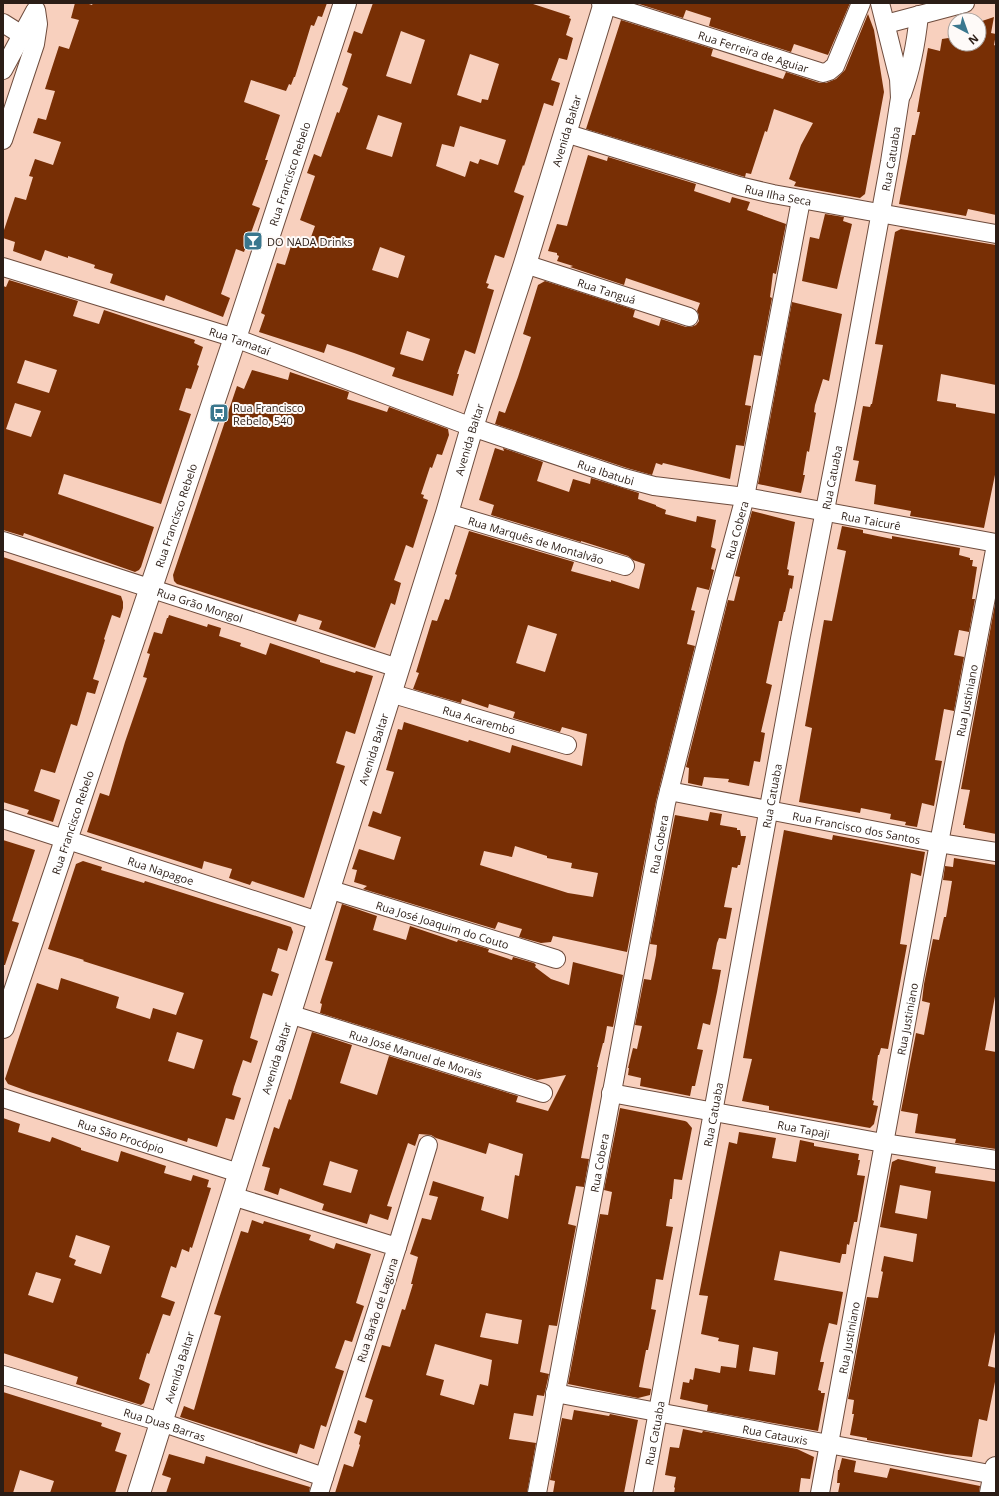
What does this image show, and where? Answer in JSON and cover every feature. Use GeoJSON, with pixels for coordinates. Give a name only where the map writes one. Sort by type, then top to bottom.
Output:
{"type":"FeatureCollection","features":[{"type":"Feature","properties":{"kind":"street","name":"Rua Francisco Rebelo"},"geometry":{"type":"LineString","coordinates":[[3,1028],[151,590],[345,3]]}},
{"type":"Feature","properties":{"kind":"street","name":"Rua Ferreira de Aguiar"},"geometry":{"type":"LineString","coordinates":[[604,3],[823,73],[829,72],[835,66],[861,3]]}},
{"type":"Feature","properties":{"kind":"street","name":"Avenida Baltar"},"geometry":{"type":"LineString","coordinates":[[139,1493],[447,513],[472,427],[525,264],[604,3]]}},
{"type":"Feature","properties":{"kind":"street","name":"Rua Catuaba"},"geometry":{"type":"LineString","coordinates":[[643,1493],[890,162],[900,98],[899,78],[880,3]]}},
{"type":"Feature","properties":{"kind":"street"},"geometry":{"type":"LineString","coordinates":[[886,24],[965,3]]}},
{"type":"Feature","properties":{"kind":"street"},"geometry":{"type":"LineString","coordinates":[[3,70],[38,7]]}},
{"type":"Feature","properties":{"kind":"street"},"geometry":{"type":"LineString","coordinates":[[3,140],[35,44],[38,24],[38,7]]}},
{"type":"Feature","properties":{"kind":"street","name":"Rua Catuaba"},"geometry":{"type":"LineString","coordinates":[[900,98],[911,70],[919,15]]}},
{"type":"Feature","properties":{"kind":"street"},"geometry":{"type":"LineString","coordinates":[[3,23],[22,35]]}},
{"type":"Feature","properties":{"kind":"street","name":"Rua Ilha Seca"},"geometry":{"type":"LineString","coordinates":[[565,133],[739,186],[801,200],[996,234]]}},
{"type":"Feature","properties":{"kind":"street","name":"Rua Cobera"},"geometry":{"type":"LineString","coordinates":[[537,1493],[669,791],[745,497],[801,200]]}},
{"type":"Feature","properties":{"kind":"street","name":"Rua Tanguá"},"geometry":{"type":"LineString","coordinates":[[525,264],[690,317]]}},
{"type":"Feature","properties":{"kind":"street","name":"Rua Tamataí"},"geometry":{"type":"LineString","coordinates":[[3,267],[235,338],[472,427]]}},
{"type":"Feature","properties":{"kind":"street","name":"Rua Ibatubi"},"geometry":{"type":"LineString","coordinates":[[472,427],[624,478],[669,488],[745,497]]}},
{"type":"Feature","properties":{"kind":"street","name":"Rua Taicurê"},"geometry":{"type":"LineString","coordinates":[[745,497],[996,544]]}},
{"type":"Feature","properties":{"kind":"street","name":"Rua Marquês de Montalvão"},"geometry":{"type":"LineString","coordinates":[[447,513],[625,566]]}},
{"type":"Feature","properties":{"kind":"street","name":"Rua Grão Mongol"},"geometry":{"type":"LineString","coordinates":[[3,541],[151,590],[398,668]]}},
{"type":"Feature","properties":{"kind":"street","name":"Rua Justiniano"},"geometry":{"type":"LineString","coordinates":[[820,1493],[883,1143],[996,544]]}},
{"type":"Feature","properties":{"kind":"street","name":"Rua Acarembó"},"geometry":{"type":"LineString","coordinates":[[390,693],[567,745]]}},
{"type":"Feature","properties":{"kind":"street","name":"Rua Francisco dos Santos"},"geometry":{"type":"LineString","coordinates":[[669,791],[939,843],[996,852]]}},
{"type":"Feature","properties":{"kind":"street","name":"Rua Napagoe"},"geometry":{"type":"LineString","coordinates":[[3,819],[318,921]]}},
{"type":"Feature","properties":{"kind":"street","name":"Rua José Joaquim do Couto"},"geometry":{"type":"LineString","coordinates":[[328,889],[556,959]]}},
{"type":"Feature","properties":{"kind":"street","name":"Rua José Manuel de Morais"},"geometry":{"type":"LineString","coordinates":[[290,1014],[543,1092]]}},
{"type":"Feature","properties":{"kind":"street","name":"Rua Tapaji"},"geometry":{"type":"LineString","coordinates":[[612,1093],[883,1143],[996,1160]]}},
{"type":"Feature","properties":{"kind":"street","name":"Rua São Procópio"},"geometry":{"type":"LineString","coordinates":[[3,1098],[239,1173]]}},
{"type":"Feature","properties":{"kind":"street"},"geometry":{"type":"LineString","coordinates":[[397,1248],[428,1145]]}},
{"type":"Feature","properties":{"kind":"street","name":"Rua Barão de Laguna"},"geometry":{"type":"LineString","coordinates":[[232,1196],[397,1248],[322,1485]]}},
{"type":"Feature","properties":{"kind":"street","name":"Rua Duas Barras"},"geometry":{"type":"LineString","coordinates":[[3,1375],[161,1422],[322,1485]]}},
{"type":"Feature","properties":{"kind":"street","name":"Rua Catauxis"},"geometry":{"type":"LineString","coordinates":[[555,1393],[829,1445],[994,1479]]}},
{"type":"Feature","properties":{"kind":"building"},"geometry":{"type":"Polygon","coordinates":[[[75,3],[86,3],[92,5],[93,3],[327,3],[322,17],[318,16],[314,26],[311,25],[295,77],[291,85],[289,84],[286,91],[251,80],[244,102],[280,115],[265,160],[268,160],[252,205],[260,208],[244,252],[236,249],[221,294],[230,298],[223,317],[166,295],[164,301],[110,283],[113,274],[94,268],[95,265],[68,256],[68,258],[45,250],[41,261],[13,251],[15,242],[3,238],[3,233],[15,197],[26,200],[33,177],[29,176],[35,159],[53,165],[61,142],[33,133],[38,118],[46,120],[55,91],[45,89],[59,46],[69,49],[79,20],[71,18],[75,3]]]}},
{"type":"Feature","properties":{"kind":"building"},"geometry":{"type":"Polygon","coordinates":[[[373,3],[530,3],[570,16],[569,18],[571,19],[566,35],[573,38],[567,60],[559,58],[551,80],[560,83],[553,106],[544,103],[514,192],[524,196],[504,258],[495,255],[486,283],[489,284],[487,288],[494,290],[475,354],[465,350],[457,374],[459,374],[453,396],[392,376],[395,368],[327,344],[324,353],[259,332],[265,315],[261,313],[277,263],[285,265],[292,243],[307,248],[315,226],[300,220],[315,176],[307,173],[314,154],[321,157],[337,112],[339,113],[348,88],[342,85],[352,54],[347,52],[354,31],[362,34],[373,3]],[[401,31],[386,76],[411,84],[425,40],[401,31]],[[470,54],[457,95],[481,103],[482,99],[488,100],[499,64],[470,54]],[[378,115],[366,149],[392,157],[402,123],[378,115]],[[460,126],[454,147],[442,144],[436,166],[465,177],[470,161],[478,164],[480,159],[498,165],[506,140],[460,126]],[[380,247],[372,270],[398,278],[405,256],[380,247]],[[407,331],[400,354],[423,361],[430,339],[407,331]]]}},
{"type":"Feature","properties":{"kind":"building"},"geometry":{"type":"Polygon","coordinates":[[[636,3],[850,3],[828,55],[794,44],[791,52],[709,26],[711,18],[686,10],[683,18],[636,3]]]}},
{"type":"Feature","properties":{"kind":"building"},"geometry":{"type":"Polygon","coordinates":[[[868,14],[874,30],[884,92],[865,194],[860,198],[794,186],[796,182],[789,179],[801,145],[813,123],[774,109],[751,174],[746,173],[745,177],[586,129],[621,20],[713,49],[711,56],[783,79],[786,72],[820,83],[826,83],[836,79],[845,70],[868,14]]]}},
{"type":"Feature","properties":{"kind":"building"},"geometry":{"type":"Polygon","coordinates":[[[994,17],[991,33],[996,34],[994,45],[996,46],[996,215],[968,209],[966,216],[899,204],[912,135],[915,135],[920,112],[917,112],[928,48],[940,51],[942,39],[947,38],[947,52],[987,52],[987,19],[994,17]]]}},
{"type":"Feature","properties":{"kind":"building"},"geometry":{"type":"Polygon","coordinates":[[[588,155],[607,161],[608,157],[696,184],[694,191],[730,203],[732,197],[750,202],[747,210],[786,224],[776,274],[773,273],[770,297],[772,298],[761,356],[754,355],[745,405],[751,406],[744,446],[736,445],[730,479],[663,463],[662,465],[656,463],[652,475],[495,424],[499,411],[505,413],[518,377],[531,337],[523,334],[538,285],[545,281],[635,310],[633,317],[659,326],[661,319],[686,327],[696,325],[699,321],[697,311],[700,303],[626,278],[624,285],[570,267],[573,266],[557,261],[559,256],[557,253],[548,251],[557,224],[567,226],[588,155]]]}},
{"type":"Feature","properties":{"kind":"building"},"geometry":{"type":"Polygon","coordinates":[[[825,214],[844,217],[843,221],[852,224],[837,289],[802,281],[810,237],[819,239],[825,214]]]}},
{"type":"Feature","properties":{"kind":"building"},"geometry":{"type":"Polygon","coordinates":[[[901,229],[996,245],[996,385],[941,374],[937,401],[956,404],[956,407],[996,414],[996,470],[984,528],[910,516],[911,511],[874,504],[876,485],[855,481],[859,461],[853,460],[863,406],[870,407],[872,404],[883,345],[875,344],[895,232],[901,229]]]}},
{"type":"Feature","properties":{"kind":"building"},"geometry":{"type":"Polygon","coordinates":[[[9,280],[78,301],[73,316],[99,324],[104,310],[195,340],[194,343],[203,347],[197,365],[199,366],[191,389],[186,388],[179,410],[191,414],[161,504],[64,474],[58,494],[154,527],[141,567],[135,572],[24,533],[23,536],[3,530],[3,286],[6,287],[9,280]],[[25,360],[17,383],[49,393],[57,370],[25,360]],[[15,403],[6,429],[31,437],[41,411],[15,403]]]}},
{"type":"Feature","properties":{"kind":"building"},"geometry":{"type":"Polygon","coordinates":[[[792,302],[842,314],[829,381],[823,379],[815,405],[814,412],[816,413],[809,452],[807,451],[803,475],[805,475],[801,493],[758,484],[792,302]]]}},
{"type":"Feature","properties":{"kind":"building"},"geometry":{"type":"Polygon","coordinates":[[[252,370],[288,380],[290,372],[349,392],[347,399],[387,412],[389,407],[448,429],[449,435],[442,455],[437,454],[432,468],[430,467],[421,494],[424,495],[423,498],[428,500],[413,548],[406,545],[394,580],[401,583],[395,605],[391,603],[375,648],[319,629],[322,621],[299,614],[296,622],[177,584],[174,581],[173,575],[237,386],[244,389],[252,370]]]}},
{"type":"Feature","properties":{"kind":"building"},"geometry":{"type":"Polygon","coordinates":[[[495,448],[504,451],[503,448],[543,462],[537,481],[569,492],[573,479],[590,484],[591,478],[639,493],[638,499],[666,510],[665,514],[696,522],[697,516],[716,520],[711,547],[716,549],[711,569],[714,570],[709,590],[697,587],[691,610],[695,611],[687,644],[695,646],[656,801],[627,952],[553,936],[551,942],[541,943],[519,937],[522,929],[498,922],[495,929],[363,889],[367,886],[354,882],[357,870],[352,869],[359,849],[394,860],[401,837],[368,826],[373,811],[381,814],[394,772],[386,770],[398,729],[402,730],[404,722],[468,742],[469,740],[510,753],[512,745],[582,766],[587,734],[562,727],[560,732],[513,718],[515,712],[489,704],[488,708],[462,699],[461,703],[413,689],[419,673],[416,672],[432,620],[437,621],[445,599],[449,600],[457,575],[455,574],[469,531],[574,562],[571,571],[611,582],[611,580],[639,589],[645,564],[633,560],[628,556],[581,541],[491,515],[494,505],[479,500],[495,448]],[[528,625],[516,663],[545,672],[557,634],[528,625]],[[515,846],[512,857],[484,851],[480,865],[568,893],[593,897],[598,873],[571,868],[572,863],[547,858],[547,856],[515,846]]]}},
{"type":"Feature","properties":{"kind":"building"},"geometry":{"type":"Polygon","coordinates":[[[752,511],[795,522],[787,569],[789,570],[788,575],[794,576],[792,589],[790,588],[782,621],[779,621],[766,683],[772,685],[761,732],[765,733],[760,762],[754,761],[749,786],[728,782],[729,779],[704,777],[702,786],[688,783],[689,768],[686,767],[728,600],[734,601],[740,577],[735,576],[752,511]]]}},
{"type":"Feature","properties":{"kind":"building"},"geometry":{"type":"Polygon","coordinates":[[[842,526],[863,530],[863,533],[892,539],[892,536],[960,548],[959,555],[973,560],[972,566],[977,567],[972,599],[975,599],[969,632],[959,630],[954,655],[964,657],[954,711],[944,709],[935,760],[942,761],[934,806],[922,803],[917,827],[905,825],[906,822],[890,819],[891,814],[861,808],[860,813],[799,802],[812,728],[805,726],[824,620],[832,621],[846,551],[837,549],[842,526]]]}},
{"type":"Feature","properties":{"kind":"building"},"geometry":{"type":"Polygon","coordinates":[[[3,557],[121,596],[123,602],[120,618],[112,615],[104,639],[105,640],[93,679],[99,681],[95,694],[87,692],[77,726],[71,724],[55,773],[41,769],[34,791],[60,800],[53,822],[27,814],[29,810],[3,802],[3,557]]]}},
{"type":"Feature","properties":{"kind":"building"},"geometry":{"type":"Polygon","coordinates":[[[995,604],[996,834],[965,828],[965,825],[963,825],[970,790],[961,789],[995,604]]]}},
{"type":"Feature","properties":{"kind":"building"},"geometry":{"type":"Polygon","coordinates":[[[169,615],[207,627],[208,624],[221,628],[219,636],[241,643],[240,646],[266,655],[270,643],[320,660],[320,662],[355,673],[356,671],[373,676],[355,734],[346,731],[336,763],[345,766],[304,898],[252,881],[250,885],[229,878],[232,869],[204,861],[202,869],[87,832],[100,793],[109,796],[125,742],[147,678],[143,677],[150,654],[147,653],[154,632],[162,634],[169,615]]]}},
{"type":"Feature","properties":{"kind":"building"},"geometry":{"type":"Polygon","coordinates":[[[710,812],[722,814],[720,825],[737,828],[737,830],[740,830],[741,836],[746,836],[740,865],[738,865],[737,868],[732,867],[724,907],[732,908],[726,939],[719,938],[712,969],[721,970],[717,992],[710,1025],[703,1023],[697,1049],[703,1050],[695,1086],[692,1086],[690,1096],[640,1086],[641,1078],[628,1075],[628,1068],[633,1048],[637,1049],[642,1026],[635,1025],[644,979],[651,980],[656,955],[657,945],[650,944],[675,815],[708,821],[710,812]]]}},
{"type":"Feature","properties":{"kind":"building"},"geometry":{"type":"Polygon","coordinates":[[[784,830],[832,840],[833,835],[925,852],[921,876],[911,873],[900,944],[907,945],[888,1049],[881,1048],[878,1055],[872,1100],[874,1101],[873,1105],[878,1106],[874,1124],[870,1128],[769,1110],[769,1106],[742,1101],[752,1059],[743,1058],[784,830]]]}},
{"type":"Feature","properties":{"kind":"building"},"geometry":{"type":"Polygon","coordinates":[[[3,840],[35,850],[12,921],[19,923],[5,965],[3,965],[3,840]]]}},
{"type":"Feature","properties":{"kind":"building"},"geometry":{"type":"Polygon","coordinates":[[[954,858],[996,865],[996,991],[985,1050],[996,1052],[996,1149],[955,1143],[956,1139],[915,1133],[918,1114],[901,1111],[916,1033],[924,1035],[930,1003],[922,1001],[933,939],[939,940],[944,917],[946,917],[952,881],[943,880],[945,866],[953,867],[954,858]]]}},
{"type":"Feature","properties":{"kind":"building"},"geometry":{"type":"Polygon","coordinates":[[[83,861],[102,867],[101,870],[144,883],[145,881],[291,927],[293,932],[287,951],[278,948],[271,971],[279,974],[272,996],[263,993],[255,1020],[250,1038],[258,1041],[251,1063],[243,1060],[234,1087],[232,1095],[241,1098],[234,1120],[226,1118],[217,1147],[188,1138],[187,1142],[30,1092],[8,1084],[5,1079],[37,983],[58,990],[61,978],[119,997],[116,1008],[150,1019],[153,1008],[176,1015],[184,993],[48,949],[76,864],[83,861]],[[177,1032],[168,1061],[194,1069],[203,1040],[177,1032]]]}},
{"type":"Feature","properties":{"kind":"building"},"geometry":{"type":"Polygon","coordinates":[[[342,904],[377,916],[373,930],[406,940],[410,926],[457,942],[458,940],[489,949],[488,952],[512,960],[513,957],[534,963],[536,965],[535,967],[551,979],[569,985],[573,962],[623,975],[613,1027],[607,1026],[597,1067],[581,1158],[589,1159],[584,1187],[576,1186],[568,1224],[576,1226],[557,1326],[549,1325],[540,1372],[549,1374],[544,1396],[537,1395],[533,1416],[514,1413],[509,1439],[536,1443],[527,1493],[335,1493],[344,1464],[353,1467],[360,1445],[361,1436],[354,1433],[358,1420],[366,1423],[373,1400],[365,1397],[382,1345],[390,1347],[402,1309],[405,1310],[413,1284],[411,1284],[418,1257],[410,1254],[422,1218],[431,1220],[438,1197],[429,1195],[433,1181],[484,1197],[481,1210],[508,1219],[515,1175],[519,1176],[523,1154],[489,1143],[486,1154],[436,1138],[431,1135],[419,1134],[415,1146],[408,1143],[387,1206],[392,1207],[388,1220],[370,1214],[367,1224],[322,1210],[324,1204],[280,1188],[278,1195],[264,1190],[270,1168],[262,1166],[274,1127],[279,1129],[289,1099],[291,1100],[312,1032],[352,1045],[340,1083],[377,1095],[389,1056],[518,1096],[516,1102],[548,1111],[566,1075],[537,1080],[320,1013],[322,1004],[320,1003],[333,962],[325,960],[342,904]],[[330,1161],[323,1185],[351,1193],[358,1170],[330,1161]],[[486,1313],[480,1337],[518,1344],[522,1320],[486,1313]],[[435,1344],[426,1375],[444,1380],[440,1395],[474,1405],[480,1384],[488,1386],[492,1360],[435,1344]]]}},
{"type":"Feature","properties":{"kind":"building"},"geometry":{"type":"Polygon","coordinates":[[[620,1108],[685,1121],[692,1128],[682,1180],[674,1179],[672,1199],[670,1199],[666,1226],[673,1227],[663,1280],[656,1279],[651,1309],[656,1310],[639,1387],[651,1389],[650,1395],[638,1398],[568,1384],[600,1214],[608,1215],[612,1192],[604,1190],[620,1108]]]}},
{"type":"Feature","properties":{"kind":"building"},"geometry":{"type":"Polygon","coordinates":[[[3,1118],[20,1124],[18,1132],[50,1142],[52,1137],[81,1148],[81,1150],[118,1162],[121,1151],[166,1166],[164,1173],[191,1181],[193,1175],[209,1180],[207,1187],[211,1188],[192,1248],[190,1247],[189,1252],[182,1249],[176,1268],[171,1266],[161,1297],[175,1302],[170,1316],[163,1314],[149,1354],[147,1353],[139,1379],[150,1384],[144,1403],[141,1405],[76,1384],[78,1377],[3,1353],[3,1118]],[[76,1235],[69,1257],[76,1260],[74,1265],[101,1274],[110,1246],[76,1235]],[[36,1272],[28,1295],[53,1303],[61,1279],[36,1272]]]}},
{"type":"Feature","properties":{"kind":"building"},"geometry":{"type":"Polygon","coordinates":[[[739,1132],[776,1138],[772,1158],[796,1162],[800,1140],[814,1143],[814,1146],[859,1154],[858,1160],[860,1160],[857,1175],[865,1176],[857,1222],[854,1222],[849,1245],[847,1244],[846,1254],[842,1254],[840,1263],[780,1251],[774,1280],[843,1292],[837,1325],[829,1323],[820,1362],[824,1362],[818,1390],[821,1391],[821,1393],[825,1393],[818,1431],[707,1411],[708,1405],[680,1399],[683,1382],[689,1383],[690,1379],[693,1380],[695,1368],[720,1373],[721,1366],[736,1368],[739,1345],[718,1341],[719,1338],[701,1334],[708,1296],[699,1295],[729,1142],[737,1144],[739,1132]],[[753,1347],[749,1371],[775,1375],[778,1352],[753,1347]]]}},
{"type":"Feature","properties":{"kind":"building"},"geometry":{"type":"Polygon","coordinates":[[[898,1159],[936,1167],[935,1173],[996,1182],[996,1327],[988,1366],[996,1368],[996,1377],[987,1421],[979,1419],[972,1457],[867,1440],[867,1438],[850,1435],[854,1414],[852,1414],[854,1400],[848,1399],[867,1297],[878,1298],[883,1272],[881,1271],[884,1256],[913,1262],[917,1234],[880,1227],[892,1162],[898,1159]],[[900,1185],[895,1213],[927,1219],[931,1191],[900,1185]]]}},
{"type":"Feature","properties":{"kind":"building"},"geometry":{"type":"Polygon","coordinates":[[[252,1220],[263,1224],[264,1221],[311,1235],[309,1240],[334,1249],[336,1243],[371,1254],[356,1303],[364,1306],[352,1342],[345,1340],[335,1368],[344,1371],[326,1427],[321,1425],[314,1449],[300,1444],[297,1454],[180,1417],[184,1406],[194,1410],[221,1316],[214,1314],[241,1231],[248,1233],[252,1220]]]}},
{"type":"Feature","properties":{"kind":"building"},"geometry":{"type":"Polygon","coordinates":[[[3,1392],[102,1423],[101,1426],[121,1433],[115,1451],[127,1455],[115,1493],[50,1493],[54,1481],[20,1470],[13,1493],[3,1493],[3,1392]]]}},
{"type":"Feature","properties":{"kind":"building"},"geometry":{"type":"Polygon","coordinates":[[[574,1410],[609,1416],[610,1414],[638,1420],[624,1493],[553,1493],[555,1481],[550,1480],[562,1418],[572,1420],[574,1410]]]}},
{"type":"Feature","properties":{"kind":"building"},"geometry":{"type":"Polygon","coordinates":[[[683,1429],[702,1433],[703,1431],[797,1449],[814,1457],[810,1479],[801,1478],[799,1493],[674,1493],[676,1477],[665,1475],[670,1447],[679,1448],[683,1429]]]}},
{"type":"Feature","properties":{"kind":"building"},"geometry":{"type":"Polygon","coordinates":[[[169,1454],[204,1464],[206,1456],[310,1487],[309,1493],[166,1493],[171,1478],[162,1475],[169,1454]]]}},
{"type":"Feature","properties":{"kind":"building"},"geometry":{"type":"Polygon","coordinates":[[[842,1458],[856,1461],[854,1472],[887,1478],[890,1468],[980,1486],[979,1493],[838,1493],[840,1483],[837,1483],[838,1470],[842,1458]]]}},
{"type":"Feature","properties":{"kind":"place","name":"DO NADA Drinks"},"geometry":{"type":"Point","coordinates":[253,241]}},
{"type":"Feature","properties":{"kind":"place","name":"Rua Francisco Rebelo, 540"},"geometry":{"type":"Point","coordinates":[219,413]}}]}
